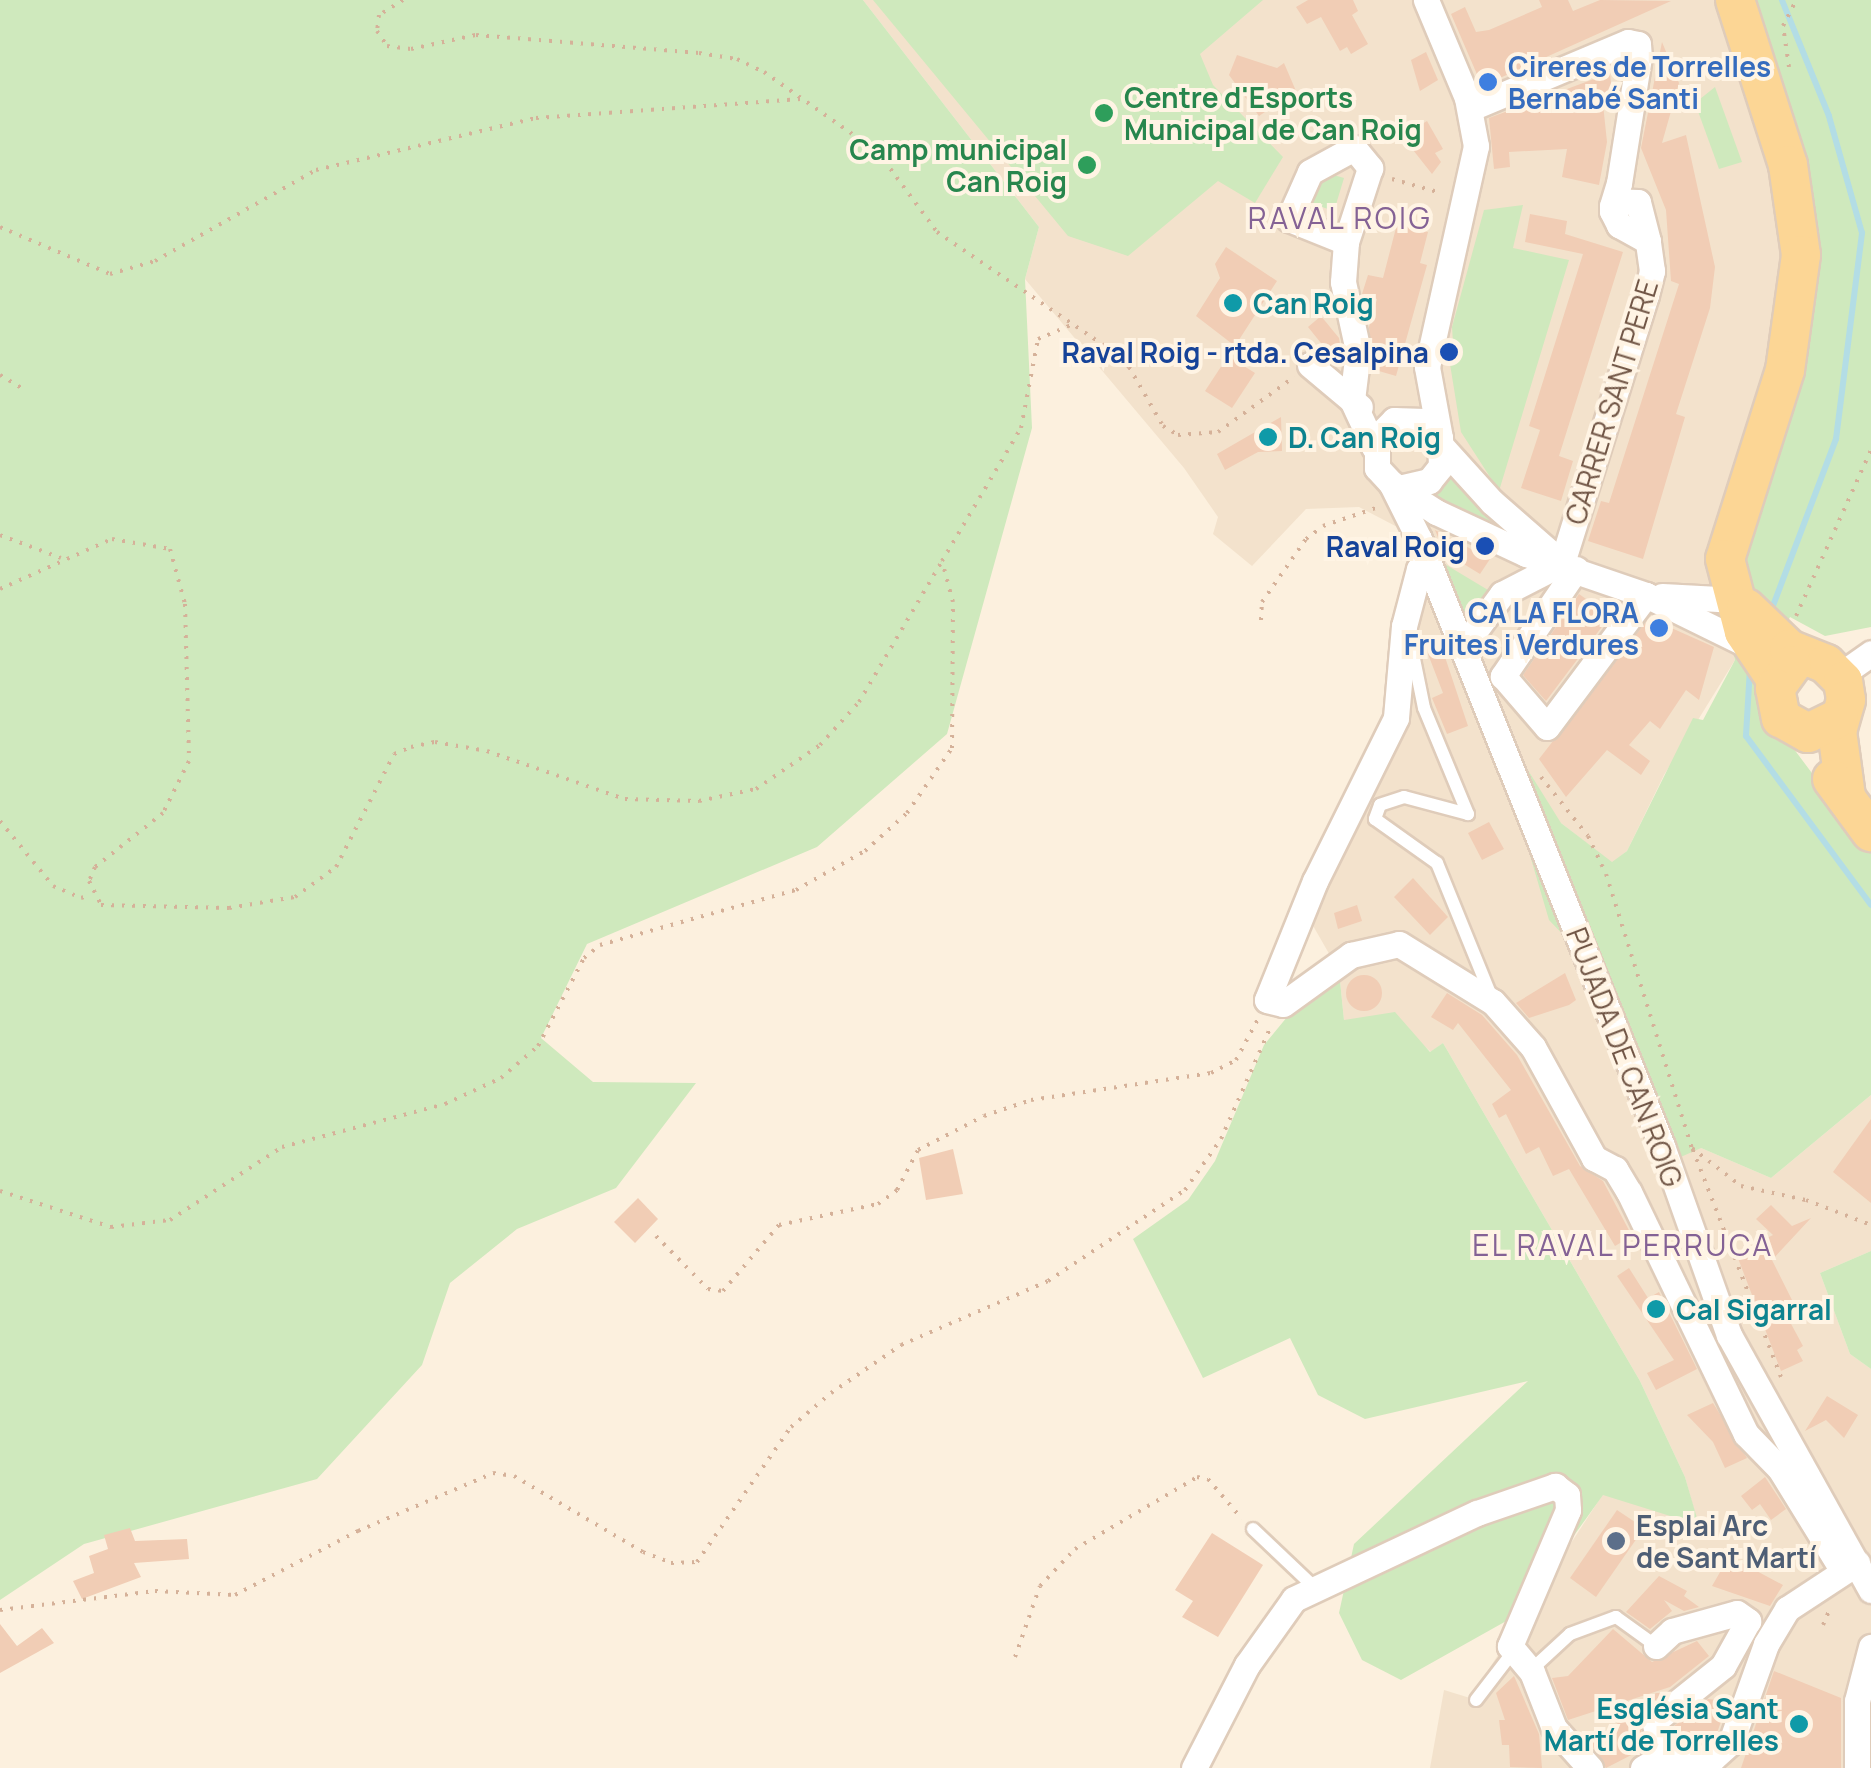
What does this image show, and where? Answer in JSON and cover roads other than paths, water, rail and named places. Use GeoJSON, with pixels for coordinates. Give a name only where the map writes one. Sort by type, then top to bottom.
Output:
{"type":"FeatureCollection","features":[{"type":"Feature","properties":{"kind":"main road"},"geometry":{"type":"LineString","coordinates":[[1735,0],[1788,166],[1801,255],[1785,370],[1725,560],[1736,600],[1793,662],[1846,700],[1823,725]]}},
{"type":"Feature","properties":{"kind":"main road"},"geometry":{"type":"LineString","coordinates":[[1793,662],[1777,712],[1823,725]]}},
{"type":"Feature","properties":{"kind":"main road"},"geometry":{"type":"LineString","coordinates":[[1823,725],[1846,796],[1871,832]]}},
{"type":"Feature","properties":{"kind":"street"},"geometry":{"type":"LineString","coordinates":[[1374,447],[1426,367],[1467,200],[1476,146],[1471,108],[1426,0]]}},
{"type":"Feature","properties":{"kind":"street","name":"CARRER SANT PERE"},"geometry":{"type":"LineString","coordinates":[[1471,108],[1628,42],[1638,44],[1614,201],[1615,220],[1648,241],[1652,271],[1569,566],[1503,676],[1547,727],[1646,595]]}},
{"type":"Feature","properties":{"kind":"street"},"geometry":{"type":"LineString","coordinates":[[1346,242],[1289,219],[1313,169],[1354,148],[1369,162],[1346,242],[1343,282],[1358,351],[1352,400],[1374,447],[1376,468],[1409,492],[1526,554],[1646,595],[1793,662],[1871,653]]}},
{"type":"Feature","properties":{"kind":"street"},"geometry":{"type":"LineString","coordinates":[[1426,367],[1442,443],[1409,492],[1426,556],[1404,626],[1396,718],[1315,881],[1268,990],[1276,1003],[1351,955],[1399,944],[1492,1002],[1533,1047],[1594,1158],[1615,1169],[1630,1192],[1746,1434],[1780,1469],[1871,1590]]}},
{"type":"Feature","properties":{"kind":"street"},"geometry":{"type":"LineString","coordinates":[[1314,369],[1352,400],[1393,421],[1424,421],[1569,566]]}},
{"type":"Feature","properties":{"kind":"street","name":"PUJADA DE CAN ROIG"},"geometry":{"type":"LineString","coordinates":[[1426,556],[1662,1146],[1729,1335],[1851,1566]]}},
{"type":"Feature","properties":{"kind":"street"},"geometry":{"type":"LineString","coordinates":[[1681,597],[1725,560]]}},
{"type":"Feature","properties":{"kind":"street"},"geometry":{"type":"LineString","coordinates":[[1467,660],[1472,636],[1502,594],[1569,566]]}},
{"type":"Feature","properties":{"kind":"street"},"geometry":{"type":"LineString","coordinates":[[1646,595],[1736,600]]}},
{"type":"Feature","properties":{"kind":"street"},"geometry":{"type":"LineString","coordinates":[[1194,1768],[1272,1623],[1312,1586],[1414,1546],[1477,1512],[1544,1488],[1562,1488],[1568,1510],[1512,1640],[1554,1728],[1590,1768]]}},
{"type":"Feature","properties":{"kind":"street"},"geometry":{"type":"LineString","coordinates":[[1656,1646],[1672,1631],[1737,1613],[1748,1622],[1723,1666],[1654,1721],[1654,1762],[1715,1765],[1731,1742],[1766,1644],[1787,1608],[1851,1566]]}},
{"type":"Feature","properties":{"kind":"street"},"geometry":{"type":"LineString","coordinates":[[1857,1768],[1858,1701],[1871,1647]]}},
{"type":"Feature","properties":{"kind":"lane"},"geometry":{"type":"LineString","coordinates":[[1426,556],[1412,648],[1414,672],[1468,814],[1404,797],[1380,805],[1375,819],[1438,863],[1492,1002]]}},
{"type":"Feature","properties":{"kind":"lane"},"geometry":{"type":"LineString","coordinates":[[1253,1529],[1312,1586]]}},
{"type":"Feature","properties":{"kind":"lane"},"geometry":{"type":"LineString","coordinates":[[1476,1700],[1522,1661],[1570,1634],[1616,1617],[1656,1646]]}},
{"type":"Feature","properties":{"kind":"waterway"},"geometry":{"type":"LineString","coordinates":[[1771,611],[1836,439],[1862,233],[1829,116],[1782,0]]}},
{"type":"Feature","properties":{"kind":"waterway"},"geometry":{"type":"LineString","coordinates":[[1750,668],[1746,736],[1871,905]]}},
{"type":"Feature","properties":{"kind":"place","name":"Cireres de Torrelles Bernabé Santi"},"geometry":{"type":"Point","coordinates":[1488,82]}},
{"type":"Feature","properties":{"kind":"place","name":"Centre d'Esports Municipal de Can Roig"},"geometry":{"type":"Point","coordinates":[1104,113]}},
{"type":"Feature","properties":{"kind":"place","name":"Camp municipal Can Roig"},"geometry":{"type":"Point","coordinates":[1087,165]}},
{"type":"Feature","properties":{"kind":"place","name":"Can Roig"},"geometry":{"type":"Point","coordinates":[1233,303]}},
{"type":"Feature","properties":{"kind":"place","name":"Raval Roig - rtda. Cesalpina"},"geometry":{"type":"Point","coordinates":[1449,352]}},
{"type":"Feature","properties":{"kind":"place","name":"D. Can Roig"},"geometry":{"type":"Point","coordinates":[1268,437]}},
{"type":"Feature","properties":{"kind":"place","name":"Raval Roig"},"geometry":{"type":"Point","coordinates":[1485,546]}},
{"type":"Feature","properties":{"kind":"place","name":"CA LA FLORA Fruites i Verdures"},"geometry":{"type":"Point","coordinates":[1659,628]}},
{"type":"Feature","properties":{"kind":"place","name":"Cal Sigarral"},"geometry":{"type":"Point","coordinates":[1656,1309]}},
{"type":"Feature","properties":{"kind":"place","name":"Esplai Arc de Sant Martí"},"geometry":{"type":"Point","coordinates":[1616,1541]}},
{"type":"Feature","properties":{"kind":"place","name":"Església Sant Martí de Torrelles"},"geometry":{"type":"Point","coordinates":[1799,1724]}},
{"type":"Feature","properties":{"kind":"district","name":"RAVAL ROIG"},"geometry":{"type":"Point","coordinates":[1340,218]}},
{"type":"Feature","properties":{"kind":"district","name":"EL RAVAL PERRUCA"},"geometry":{"type":"Point","coordinates":[1623,1245]}}]}
